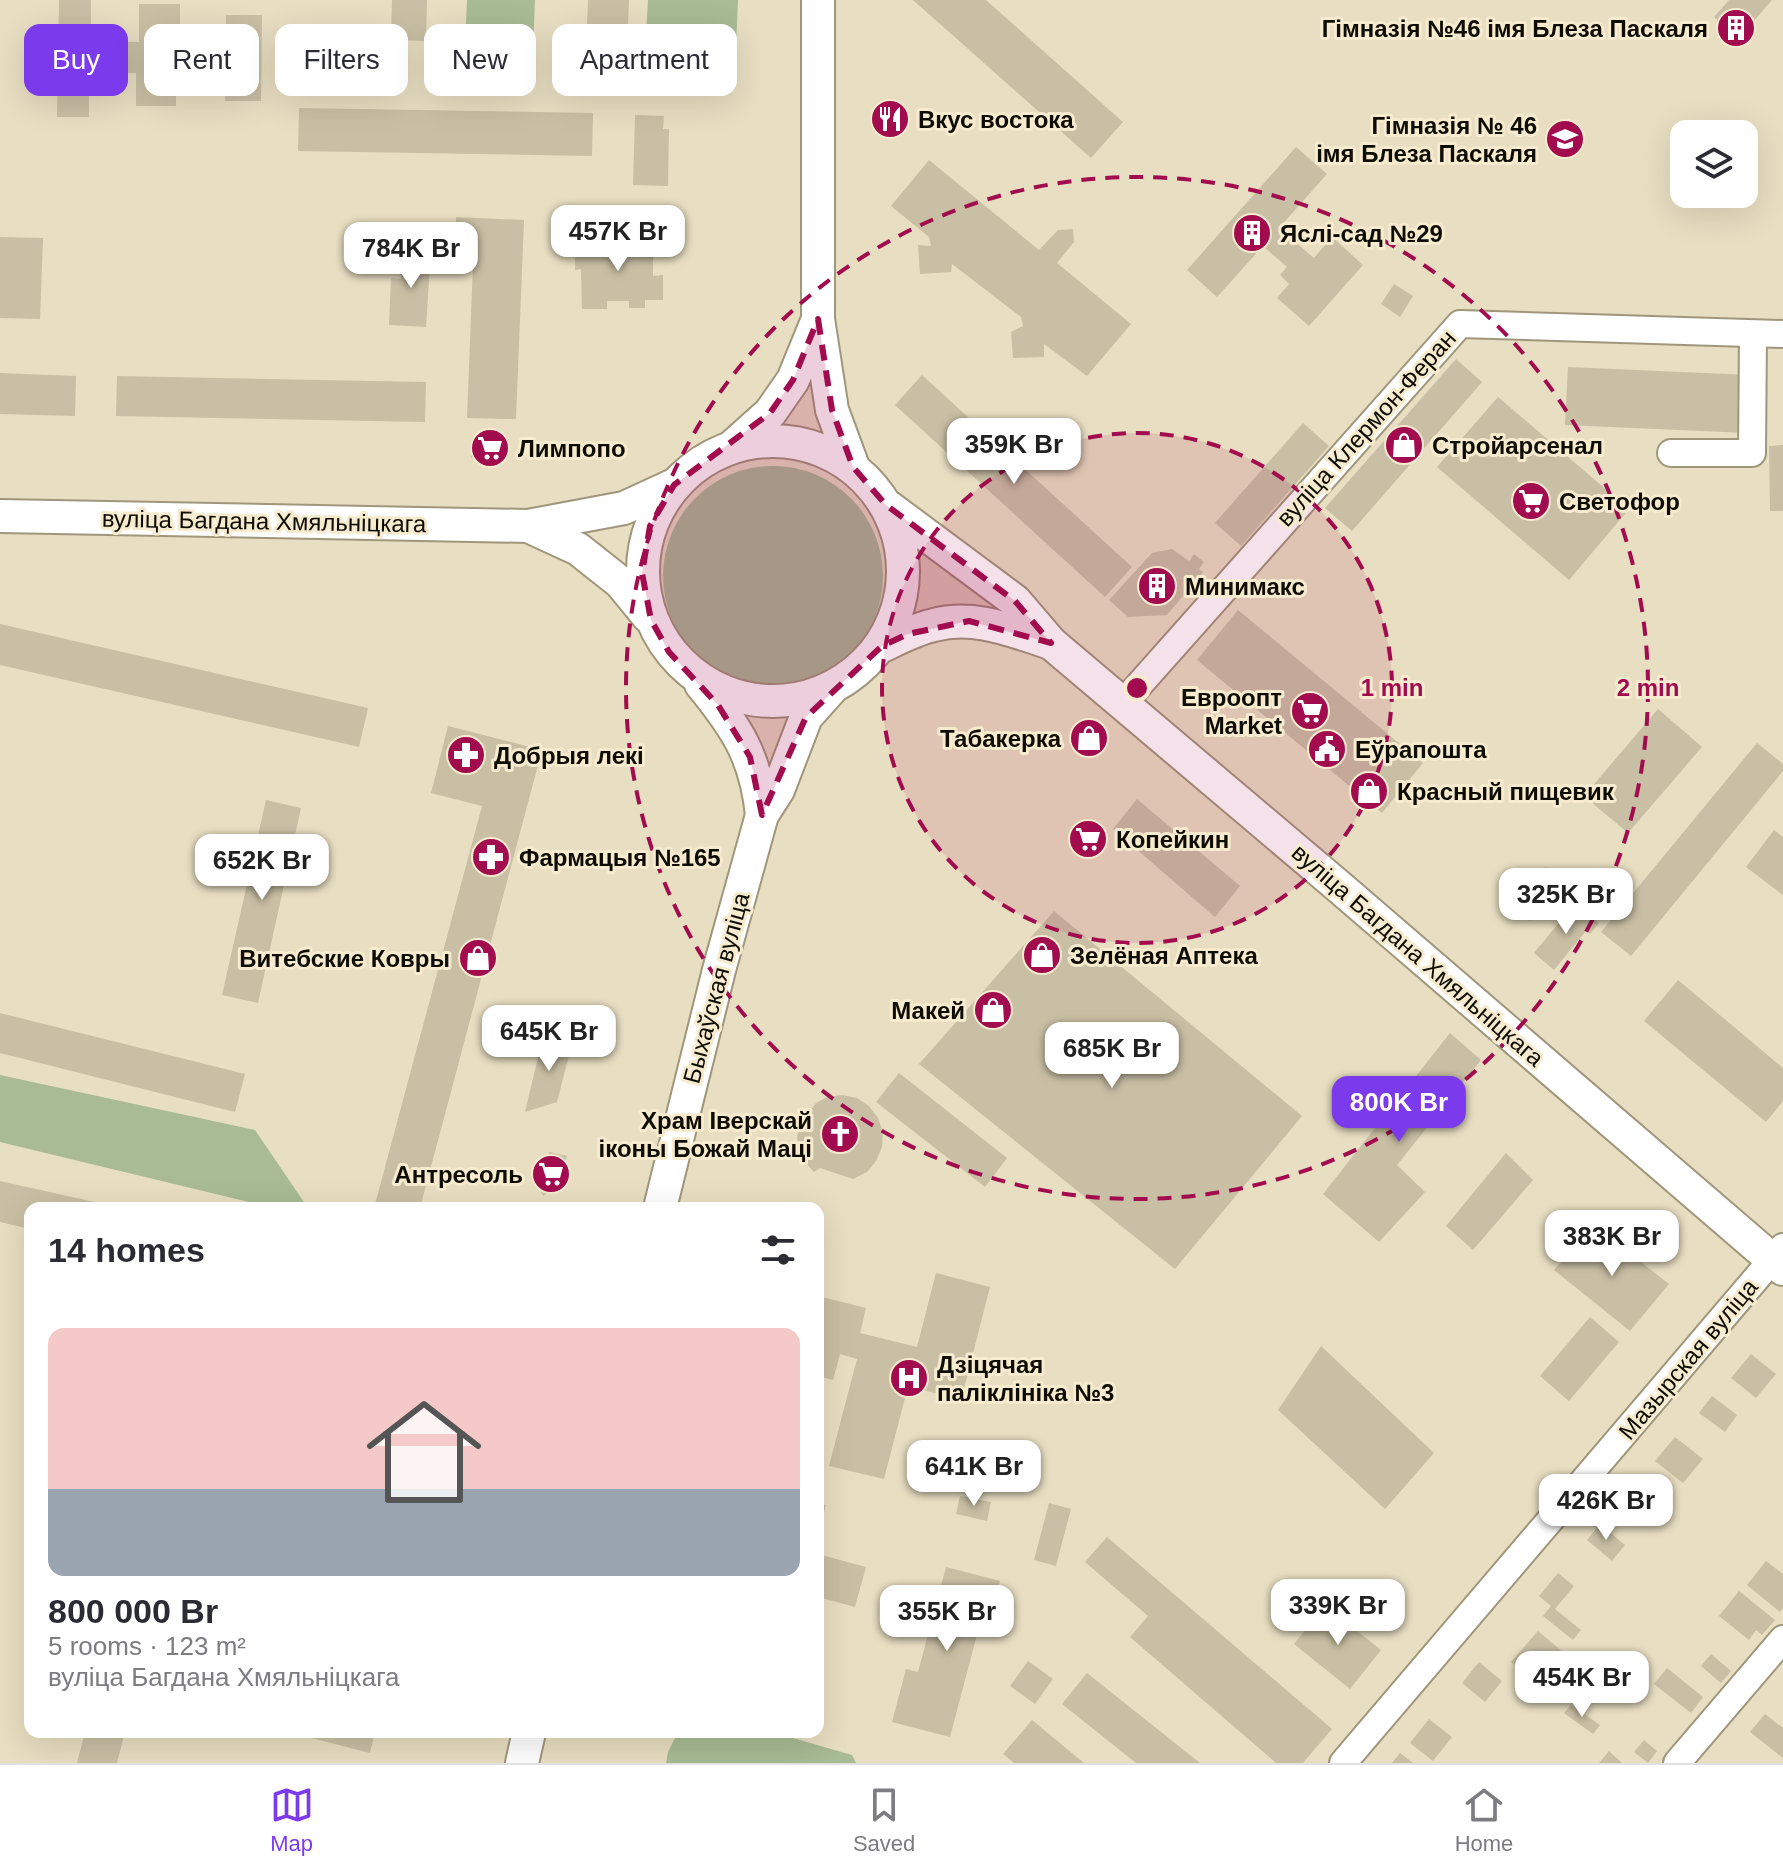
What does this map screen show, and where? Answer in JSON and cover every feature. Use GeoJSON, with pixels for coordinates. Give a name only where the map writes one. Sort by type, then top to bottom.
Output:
{"type":"FeatureCollection","features":[{"type":"Feature","properties":{"kind":"main road"},"geometry":{"type":"LineString","coordinates":[[818,0],[818,319],[832,410],[853,467]]}},
{"type":"Feature","properties":{"kind":"main road"},"geometry":{"type":"LineString","coordinates":[[732,447],[774,440],[816,447],[853,467],[886,505],[903,551],[901,600],[882,646],[859,671],[831,689],[786,702],[770,701],[739,698],[696,678],[669,652],[651,620],[642,573],[650,526],[674,485],[701,462],[732,447],[770,413],[793,380],[818,319]]}},
{"type":"Feature","properties":{"kind":"main road","name":"вуліца Багдана Хмяльніцкага"},"geometry":{"type":"LineString","coordinates":[[0,516],[528,526],[624,508],[674,485]]}},
{"type":"Feature","properties":{"kind":"main road","name":"вуліца Багдана Хмяльніцкага"},"geometry":{"type":"LineString","coordinates":[[886,505],[1015,601],[1051,643],[1779,1259]]}},
{"type":"Feature","properties":{"kind":"main road","name":"вуліца Багдана Хмяльніцкага"},"geometry":{"type":"LineString","coordinates":[[528,526],[578,549],[621,583],[651,620]]}},
{"type":"Feature","properties":{"kind":"main road","name":"вуліца Багдана Хмяльніцкага"},"geometry":{"type":"LineString","coordinates":[[882,646],[935,624],[969,621],[1051,643]]}},
{"type":"Feature","properties":{"kind":"main road","name":"Быхаўская вуліца"},"geometry":{"type":"LineString","coordinates":[[696,678],[744,745],[758,782],[762,815]]}},
{"type":"Feature","properties":{"kind":"main road","name":"Быхаўская вуліца"},"geometry":{"type":"LineString","coordinates":[[661,1202],[719,970],[762,815],[778,790],[806,717],[831,689]]}},
{"type":"Feature","properties":{"kind":"main road"},"geometry":{"type":"LineString","coordinates":[[522,1763],[528,1738]]}},
{"type":"Feature","properties":{"kind":"street","name":"вуліца Клермон-Феран"},"geometry":{"type":"LineString","coordinates":[[1123,703],[1460,324],[1783,334]]}},
{"type":"Feature","properties":{"kind":"street"},"geometry":{"type":"LineString","coordinates":[[1671,453],[1752,453],[1753,334]]}},
{"type":"Feature","properties":{"kind":"street","name":"Мазырская вуліца"},"geometry":{"type":"LineString","coordinates":[[1343,1763],[1779,1259]]}},
{"type":"Feature","properties":{"kind":"street"},"geometry":{"type":"LineString","coordinates":[[1677,1763],[1783,1639]]}},
{"type":"Feature","properties":{"kind":"highlighted area"},"geometry":{"type":"Polygon","coordinates":[[[818,319],[832,410],[853,467],[886,505],[1015,601],[1051,643],[969,621],[908,634],[882,646],[806,717],[762,815],[750,757],[718,705],[669,652],[651,620],[642,573],[650,526],[674,485],[770,413],[793,380],[818,319]]]}},
{"type":"Feature","properties":{"kind":"green space"},"geometry":{"type":"Polygon","coordinates":[[[467,0],[535,0],[534,24],[466,24],[467,0]]]}},
{"type":"Feature","properties":{"kind":"green space"},"geometry":{"type":"Polygon","coordinates":[[[648,0],[738,0],[737,24],[647,24],[648,0]]]}},
{"type":"Feature","properties":{"kind":"green space"},"geometry":{"type":"Polygon","coordinates":[[[773,466],[815,474],[851,498],[875,534],[883,576],[875,618],[851,654],[815,678],[773,686],[731,678],[695,654],[671,618],[663,576],[671,534],[695,498],[731,474],[773,466]]]}},
{"type":"Feature","properties":{"kind":"green space"},"geometry":{"type":"Polygon","coordinates":[[[0,1075],[255,1130],[304,1202],[249,1202],[0,1142],[0,1075]]]}},
{"type":"Feature","properties":{"kind":"green space"},"geometry":{"type":"Polygon","coordinates":[[[675,1738],[793,1738],[852,1755],[856,1763],[666,1763],[675,1738]]]}},
{"type":"Feature","properties":{"kind":"building"},"geometry":{"type":"Polygon","coordinates":[[[59,0],[91,0],[91,24],[59,24],[59,0]]]}},
{"type":"Feature","properties":{"kind":"building"},"geometry":{"type":"Polygon","coordinates":[[[392,0],[427,0],[424,41],[408,40],[408,24],[391,24],[392,0]]]}},
{"type":"Feature","properties":{"kind":"building"},"geometry":{"type":"Polygon","coordinates":[[[588,0],[629,0],[628,24],[587,24],[588,0]]]}},
{"type":"Feature","properties":{"kind":"building"},"geometry":{"type":"Polygon","coordinates":[[[913,0],[986,0],[1123,122],[1091,158],[913,0]]]}},
{"type":"Feature","properties":{"kind":"building","name":"Гімназія №46 імя Блеза Паскаля"},"geometry":{"type":"Polygon","coordinates":[[[1729,0],[1772,0],[1738,39],[1714,17],[1729,0]]]}},
{"type":"Feature","properties":{"kind":"building"},"geometry":{"type":"Polygon","coordinates":[[[139,4],[180,4],[180,24],[144,24],[144,96],[176,96],[176,106],[136,106],[136,73],[128,73],[128,42],[139,42],[139,4]]]}},
{"type":"Feature","properties":{"kind":"building"},"geometry":{"type":"Polygon","coordinates":[[[226,15],[262,15],[261,101],[225,101],[225,96],[259,96],[259,24],[226,24],[226,15]]]}},
{"type":"Feature","properties":{"kind":"building"},"geometry":{"type":"Polygon","coordinates":[[[57,96],[89,96],[89,117],[57,117],[57,96]]]}},
{"type":"Feature","properties":{"kind":"building"},"geometry":{"type":"Polygon","coordinates":[[[299,108],[593,113],[592,156],[298,151],[299,108]]]}},
{"type":"Feature","properties":{"kind":"building"},"geometry":{"type":"Polygon","coordinates":[[[635,115],[664,116],[663,129],[669,129],[668,186],[633,185],[635,115]]]}},
{"type":"Feature","properties":{"kind":"building","name":"Яслі-сад №29"},"geometry":{"type":"Polygon","coordinates":[[[1296,147],[1327,174],[1279,228],[1314,258],[1332,237],[1363,265],[1309,326],[1277,298],[1289,284],[1280,275],[1287,267],[1263,246],[1217,297],[1187,270],[1296,147]]]}},
{"type":"Feature","properties":{"kind":"building"},"geometry":{"type":"Polygon","coordinates":[[[929,160],[1039,250],[1058,230],[1073,229],[1074,242],[1057,263],[1131,324],[1087,376],[1044,344],[1044,357],[1013,358],[1011,332],[1023,326],[1021,317],[952,264],[951,272],[920,274],[918,245],[931,246],[929,237],[891,206],[929,160]]]}},
{"type":"Feature","properties":{"kind":"building"},"geometry":{"type":"Polygon","coordinates":[[[456,217],[524,220],[516,419],[467,418],[473,264],[455,264],[456,217]]]}},
{"type":"Feature","properties":{"kind":"building"},"geometry":{"type":"Polygon","coordinates":[[[630,233],[653,233],[653,276],[663,275],[663,300],[645,300],[645,308],[629,308],[629,301],[607,301],[607,309],[582,309],[581,269],[575,270],[575,240],[608,240],[608,248],[630,247],[630,233]]]}},
{"type":"Feature","properties":{"kind":"building"},"geometry":{"type":"Polygon","coordinates":[[[0,237],[43,238],[40,319],[0,318],[0,237]]]}},
{"type":"Feature","properties":{"kind":"building"},"geometry":{"type":"Polygon","coordinates":[[[404,249],[431,249],[426,327],[389,325],[391,278],[401,279],[404,249]]]}},
{"type":"Feature","properties":{"kind":"building"},"geometry":{"type":"Polygon","coordinates":[[[1394,284],[1413,296],[1400,317],[1381,304],[1394,284]]]}},
{"type":"Feature","properties":{"kind":"building","name":"Стройарсенал"},"geometry":{"type":"Polygon","coordinates":[[[1456,359],[1482,382],[1352,531],[1325,508],[1456,359]]]}},
{"type":"Feature","properties":{"kind":"building"},"geometry":{"type":"Polygon","coordinates":[[[1568,367],[1750,375],[1747,433],[1565,425],[1568,367]]]}},
{"type":"Feature","properties":{"kind":"building"},"geometry":{"type":"Polygon","coordinates":[[[0,373],[76,376],[75,416],[0,414],[0,373]]]}},
{"type":"Feature","properties":{"kind":"building"},"geometry":{"type":"Polygon","coordinates":[[[922,375],[1132,567],[1105,597],[895,405],[922,375]]]}},
{"type":"Feature","properties":{"kind":"building"},"geometry":{"type":"Polygon","coordinates":[[[117,376],[426,382],[425,422],[116,416],[117,376]]]}},
{"type":"Feature","properties":{"kind":"building"},"geometry":{"type":"Polygon","coordinates":[[[1498,397],[1629,509],[1569,580],[1437,467],[1498,397]]]}},
{"type":"Feature","properties":{"kind":"building"},"geometry":{"type":"Polygon","coordinates":[[[1303,423],[1329,446],[1241,546],[1215,523],[1303,423]]]}},
{"type":"Feature","properties":{"kind":"building","name":"Лимпопо"},"geometry":{"type":"Polygon","coordinates":[[[473,436],[509,439],[506,458],[471,458],[473,436]]]}},
{"type":"Feature","properties":{"kind":"building"},"geometry":{"type":"Polygon","coordinates":[[[1783,445],[1783,511],[1770,511],[1769,446],[1783,445]]]}},
{"type":"Feature","properties":{"kind":"building","name":"Минимакс"},"geometry":{"type":"Polygon","coordinates":[[[1172,549],[1189,561],[1194,554],[1204,562],[1199,569],[1203,572],[1167,615],[1128,617],[1109,600],[1152,553],[1172,549]]]}},
{"type":"Feature","properties":{"kind":"building","name":"Евроопт Market"},"geometry":{"type":"Polygon","coordinates":[[[1238,610],[1423,763],[1382,813],[1197,660],[1238,610]]]}},
{"type":"Feature","properties":{"kind":"building"},"geometry":{"type":"Polygon","coordinates":[[[0,624],[368,708],[359,747],[0,665],[0,624]]]}},
{"type":"Feature","properties":{"kind":"building"},"geometry":{"type":"Polygon","coordinates":[[[1658,709],[1702,747],[1628,833],[1584,796],[1658,709]]]}},
{"type":"Feature","properties":{"kind":"building"},"geometry":{"type":"Polygon","coordinates":[[[448,726],[542,750],[422,1202],[376,1202],[482,806],[431,793],[448,726]]]}},
{"type":"Feature","properties":{"kind":"building"},"geometry":{"type":"Polygon","coordinates":[[[1757,743],[1783,764],[1783,771],[1631,956],[1601,932],[1757,743]]]}},
{"type":"Feature","properties":{"kind":"building"},"geometry":{"type":"Polygon","coordinates":[[[1137,799],[1240,886],[1215,917],[1113,829],[1137,799]]]}},
{"type":"Feature","properties":{"kind":"building"},"geometry":{"type":"Polygon","coordinates":[[[266,800],[301,808],[258,1003],[222,995],[266,800]]]}},
{"type":"Feature","properties":{"kind":"building"},"geometry":{"type":"Polygon","coordinates":[[[1774,830],[1783,837],[1783,895],[1746,867],[1774,830]]]}},
{"type":"Feature","properties":{"kind":"building"},"geometry":{"type":"Polygon","coordinates":[[[1546,867],[1564,883],[1530,921],[1512,905],[1546,867]]]}},
{"type":"Feature","properties":{"kind":"building"},"geometry":{"type":"Polygon","coordinates":[[[1575,903],[1599,923],[1590,934],[1586,931],[1554,970],[1534,953],[1575,903]]]}},
{"type":"Feature","properties":{"kind":"building"},"geometry":{"type":"Polygon","coordinates":[[[1054,911],[1302,1116],[1175,1269],[919,1064],[1054,911]]]}},
{"type":"Feature","properties":{"kind":"building"},"geometry":{"type":"Polygon","coordinates":[[[1678,980],[1783,1068],[1783,1101],[1766,1122],[1644,1021],[1678,980]]]}},
{"type":"Feature","properties":{"kind":"building"},"geometry":{"type":"Polygon","coordinates":[[[0,1013],[245,1074],[235,1112],[0,1053],[0,1013]]]}},
{"type":"Feature","properties":{"kind":"building"},"geometry":{"type":"Polygon","coordinates":[[[1450,1033],[1481,1060],[1397,1165],[1425,1192],[1379,1242],[1323,1194],[1450,1033]]]}},
{"type":"Feature","properties":{"kind":"building"},"geometry":{"type":"Polygon","coordinates":[[[557,1035],[572,1044],[557,1102],[525,1112],[541,1045],[557,1035]]]}},
{"type":"Feature","properties":{"kind":"building"},"geometry":{"type":"Polygon","coordinates":[[[899,1073],[1007,1158],[985,1187],[876,1102],[899,1073]]]}},
{"type":"Feature","properties":{"kind":"building","name":"Храм Іверскай іконы Божай Маці"},"geometry":{"type":"Polygon","coordinates":[[[842,1095],[857,1098],[869,1106],[883,1132],[882,1147],[876,1161],[867,1172],[853,1179],[820,1168],[814,1172],[799,1150],[797,1137],[800,1124],[816,1103],[827,1097],[842,1095]]]}},
{"type":"Feature","properties":{"kind":"building","name":"Антресоль"},"geometry":{"type":"Polygon","coordinates":[[[549,1152],[567,1156],[559,1186],[543,1196],[535,1178],[545,1171],[549,1152]]]}},
{"type":"Feature","properties":{"kind":"building"},"geometry":{"type":"Polygon","coordinates":[[[1506,1153],[1533,1180],[1473,1250],[1446,1226],[1506,1153]]]}},
{"type":"Feature","properties":{"kind":"building"},"geometry":{"type":"Polygon","coordinates":[[[0,1181],[94,1202],[24,1202],[24,1228],[0,1222],[0,1181]]]}},
{"type":"Feature","properties":{"kind":"building"},"geometry":{"type":"Polygon","coordinates":[[[1595,1226],[1669,1284],[1630,1331],[1554,1270],[1595,1226]]]}},
{"type":"Feature","properties":{"kind":"building","name":"Дзіцячая паліклініка №3"},"geometry":{"type":"Polygon","coordinates":[[[936,1273],[990,1287],[961,1400],[908,1386],[884,1479],[829,1466],[857,1359],[840,1354],[833,1380],[824,1378],[824,1298],[866,1308],[860,1333],[917,1347],[936,1273]]]}},
{"type":"Feature","properties":{"kind":"building"},"geometry":{"type":"Polygon","coordinates":[[[1590,1317],[1619,1342],[1569,1401],[1540,1376],[1590,1317]]]}},
{"type":"Feature","properties":{"kind":"building"},"geometry":{"type":"Polygon","coordinates":[[[1321,1346],[1434,1453],[1385,1509],[1278,1410],[1321,1346]]]}},
{"type":"Feature","properties":{"kind":"building"},"geometry":{"type":"Polygon","coordinates":[[[1751,1354],[1776,1374],[1756,1398],[1731,1378],[1751,1354]]]}},
{"type":"Feature","properties":{"kind":"building"},"geometry":{"type":"Polygon","coordinates":[[[1712,1396],[1737,1415],[1725,1432],[1699,1413],[1712,1396]]]}},
{"type":"Feature","properties":{"kind":"building"},"geometry":{"type":"Polygon","coordinates":[[[1675,1437],[1703,1459],[1683,1483],[1655,1461],[1675,1437]]]}},
{"type":"Feature","properties":{"kind":"building"},"geometry":{"type":"Polygon","coordinates":[[[1638,1485],[1662,1505],[1650,1519],[1626,1500],[1638,1485]]]}},
{"type":"Feature","properties":{"kind":"building"},"geometry":{"type":"Polygon","coordinates":[[[960,1496],[991,1502],[987,1521],[956,1514],[960,1496]]]}},
{"type":"Feature","properties":{"kind":"building"},"geometry":{"type":"Polygon","coordinates":[[[1049,1503],[1071,1509],[1056,1566],[1034,1560],[1049,1503]]]}},
{"type":"Feature","properties":{"kind":"building"},"geometry":{"type":"Polygon","coordinates":[[[1600,1524],[1625,1545],[1612,1561],[1587,1540],[1600,1524]]]}},
{"type":"Feature","properties":{"kind":"building"},"geometry":{"type":"Polygon","coordinates":[[[1107,1537],[1332,1729],[1303,1763],[1276,1763],[1130,1637],[1148,1616],[1085,1562],[1107,1537]]]}},
{"type":"Feature","properties":{"kind":"building"},"geometry":{"type":"Polygon","coordinates":[[[824,1556],[866,1567],[855,1607],[824,1599],[824,1556]]]}},
{"type":"Feature","properties":{"kind":"building"},"geometry":{"type":"Polygon","coordinates":[[[1766,1561],[1783,1574],[1783,1608],[1780,1612],[1747,1585],[1766,1561]]]}},
{"type":"Feature","properties":{"kind":"building"},"geometry":{"type":"Polygon","coordinates":[[[946,1567],[1000,1581],[987,1630],[979,1627],[950,1737],[892,1722],[906,1669],[918,1672],[946,1567]]]}},
{"type":"Feature","properties":{"kind":"building"},"geometry":{"type":"Polygon","coordinates":[[[1558,1573],[1574,1586],[1555,1609],[1581,1630],[1573,1640],[1543,1616],[1551,1606],[1539,1596],[1558,1573]]]}},
{"type":"Feature","properties":{"kind":"building"},"geometry":{"type":"Polygon","coordinates":[[[1739,1591],[1775,1620],[1762,1635],[1756,1630],[1749,1640],[1719,1616],[1739,1591]]]}},
{"type":"Feature","properties":{"kind":"building"},"geometry":{"type":"Polygon","coordinates":[[[1325,1605],[1381,1650],[1350,1689],[1294,1644],[1325,1605]]]}},
{"type":"Feature","properties":{"kind":"building"},"geometry":{"type":"Polygon","coordinates":[[[1538,1631],[1564,1653],[1537,1684],[1511,1662],[1538,1631]]]}},
{"type":"Feature","properties":{"kind":"building"},"geometry":{"type":"Polygon","coordinates":[[[1711,1654],[1731,1671],[1721,1683],[1701,1666],[1711,1654]]]}},
{"type":"Feature","properties":{"kind":"building"},"geometry":{"type":"Polygon","coordinates":[[[1028,1661],[1053,1679],[1035,1704],[1010,1686],[1028,1661]]]}},
{"type":"Feature","properties":{"kind":"building"},"geometry":{"type":"Polygon","coordinates":[[[1479,1662],[1502,1681],[1485,1702],[1462,1683],[1479,1662]]]}},
{"type":"Feature","properties":{"kind":"building"},"geometry":{"type":"Polygon","coordinates":[[[1667,1668],[1703,1697],[1691,1713],[1654,1684],[1667,1668]]]}},
{"type":"Feature","properties":{"kind":"building"},"geometry":{"type":"Polygon","coordinates":[[[1087,1673],[1200,1763],[1136,1763],[1062,1704],[1087,1673]]]}},
{"type":"Feature","properties":{"kind":"building"},"geometry":{"type":"Polygon","coordinates":[[[1571,1705],[1600,1725],[1593,1734],[1564,1713],[1571,1705]]]}},
{"type":"Feature","properties":{"kind":"building"},"geometry":{"type":"Polygon","coordinates":[[[1765,1714],[1783,1728],[1783,1758],[1750,1732],[1765,1714]]]}},
{"type":"Feature","properties":{"kind":"building"},"geometry":{"type":"Polygon","coordinates":[[[1429,1719],[1452,1737],[1433,1761],[1410,1743],[1429,1719]]]}},
{"type":"Feature","properties":{"kind":"building"},"geometry":{"type":"Polygon","coordinates":[[[1032,1720],[1084,1763],[1014,1763],[1003,1754],[1032,1720]]]}},
{"type":"Feature","properties":{"kind":"building"},"geometry":{"type":"Polygon","coordinates":[[[83,1738],[123,1738],[117,1763],[77,1763],[83,1738]]]}},
{"type":"Feature","properties":{"kind":"building"},"geometry":{"type":"Polygon","coordinates":[[[311,1738],[374,1738],[370,1753],[311,1738]]]}},
{"type":"Feature","properties":{"kind":"building"},"geometry":{"type":"Polygon","coordinates":[[[1644,1740],[1657,1751],[1648,1763],[1634,1752],[1644,1740]]]}},
{"type":"Feature","properties":{"kind":"building"},"geometry":{"type":"Polygon","coordinates":[[[1609,1751],[1622,1763],[1599,1763],[1609,1751]]]}},
{"type":"Feature","properties":{"kind":"building"},"geometry":{"type":"Polygon","coordinates":[[[1400,1753],[1413,1763],[1392,1763],[1400,1753]]]}},
{"type":"Feature","properties":{"kind":"place","name":"Гімназія №46 імя Блеза Паскаля"},"geometry":{"type":"Point","coordinates":[1736,28]}},
{"type":"Feature","properties":{"kind":"place","name":"Вкус востока"},"geometry":{"type":"Point","coordinates":[890,119]}},
{"type":"Feature","properties":{"kind":"place","name":"Гімназія № 46 імя Блеза Паскаля"},"geometry":{"type":"Point","coordinates":[1565,139]}},
{"type":"Feature","properties":{"kind":"place","name":"Яслі-сад №29"},"geometry":{"type":"Point","coordinates":[1252,233]}},
{"type":"Feature","properties":{"kind":"place","name":"Стройарсенал"},"geometry":{"type":"Point","coordinates":[1404,445]}},
{"type":"Feature","properties":{"kind":"place","name":"Лимпопо"},"geometry":{"type":"Point","coordinates":[490,448]}},
{"type":"Feature","properties":{"kind":"place","name":"Светофор"},"geometry":{"type":"Point","coordinates":[1531,501]}},
{"type":"Feature","properties":{"kind":"place","name":"Минимакс"},"geometry":{"type":"Point","coordinates":[1157,586]}},
{"type":"Feature","properties":{"kind":"place","name":"Евроопт Market"},"geometry":{"type":"Point","coordinates":[1310,711]}},
{"type":"Feature","properties":{"kind":"place","name":"Табакерка"},"geometry":{"type":"Point","coordinates":[1089,738]}},
{"type":"Feature","properties":{"kind":"place","name":"Еўрапошта"},"geometry":{"type":"Point","coordinates":[1327,749]}},
{"type":"Feature","properties":{"kind":"place","name":"Добрыя лекі"},"geometry":{"type":"Point","coordinates":[466,755]}},
{"type":"Feature","properties":{"kind":"place","name":"Красный пищевик"},"geometry":{"type":"Point","coordinates":[1369,791]}},
{"type":"Feature","properties":{"kind":"place","name":"Копейкин"},"geometry":{"type":"Point","coordinates":[1088,839]}},
{"type":"Feature","properties":{"kind":"place","name":"Фармацыя №165"},"geometry":{"type":"Point","coordinates":[491,857]}},
{"type":"Feature","properties":{"kind":"place","name":"Зелёная Аптека"},"geometry":{"type":"Point","coordinates":[1042,955]}},
{"type":"Feature","properties":{"kind":"place","name":"Витебские Ковры"},"geometry":{"type":"Point","coordinates":[478,958]}},
{"type":"Feature","properties":{"kind":"place","name":"Макей"},"geometry":{"type":"Point","coordinates":[993,1010]}},
{"type":"Feature","properties":{"kind":"place","name":"Храм Іверскай іконы Божай Маці"},"geometry":{"type":"Point","coordinates":[840,1134]}},
{"type":"Feature","properties":{"kind":"place","name":"Антресоль"},"geometry":{"type":"Point","coordinates":[551,1174]}},
{"type":"Feature","properties":{"kind":"place","name":"Дзіцячая паліклініка №3"},"geometry":{"type":"Point","coordinates":[909,1378]}}]}
